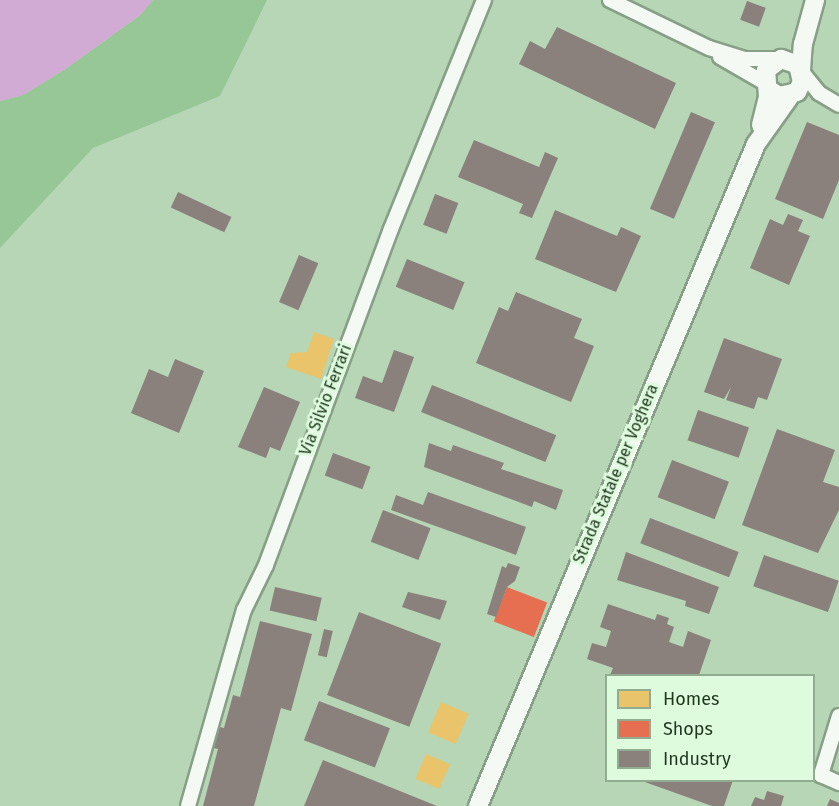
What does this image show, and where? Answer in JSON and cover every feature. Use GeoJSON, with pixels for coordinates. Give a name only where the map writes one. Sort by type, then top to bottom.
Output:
{"type":"FeatureCollection","features":[{"type":"Feature","properties":{"kind":"main road","name":"Strada Statale per Voghera"},"geometry":{"type":"LineString","coordinates":[[478,806],[756,144],[767,86],[766,70],[780,59],[813,5]]}},
{"type":"Feature","properties":{"kind":"main road","name":"Strada Statale per Voghera"},"geometry":{"type":"LineString","coordinates":[[756,144],[791,95],[800,87],[813,5]]}},
{"type":"Feature","properties":{"kind":"main road"},"geometry":{"type":"LineString","coordinates":[[780,59],[793,61],[802,71]]}},
{"type":"Feature","properties":{"kind":"main road"},"geometry":{"type":"LineString","coordinates":[[767,86],[779,96],[791,95]]}},
{"type":"Feature","properties":{"kind":"street","name":"Via Silvio Ferrari"},"geometry":{"type":"LineString","coordinates":[[188,806],[244,610],[266,565],[387,240],[484,0]]}},
{"type":"Feature","properties":{"kind":"street"},"geometry":{"type":"LineString","coordinates":[[610,0],[709,48],[767,86]]}},
{"type":"Feature","properties":{"kind":"street"},"geometry":{"type":"LineString","coordinates":[[709,48],[745,59],[780,59]]}},
{"type":"Feature","properties":{"kind":"street"},"geometry":{"type":"LineString","coordinates":[[802,71],[813,87],[836,104]]}},
{"type":"Feature","properties":{"kind":"street"},"geometry":{"type":"LineString","coordinates":[[791,95],[836,104]]}},
{"type":"Feature","properties":{"kind":"street"},"geometry":{"type":"LineString","coordinates":[[839,716],[821,775],[839,783]]}},
{"type":"Feature","properties":{"kind":"green space"},"geometry":{"type":"Polygon","coordinates":[[[153,0],[267,0],[220,96],[93,148],[0,248],[0,101],[23,95],[64,70],[139,16],[153,0]]]}},
{"type":"Feature","properties":{"kind":"shaded area"},"geometry":{"type":"Polygon","coordinates":[[[0,0],[153,0],[139,16],[64,70],[23,95],[0,101],[0,0]]]}},
{"type":"Feature","properties":{"kind":"building: Homes"},"geometry":{"type":"Polygon","coordinates":[[[314,332],[334,339],[321,379],[286,367],[291,353],[307,352],[314,332]]]}},
{"type":"Feature","properties":{"kind":"building: Homes"},"geometry":{"type":"Polygon","coordinates":[[[441,702],[469,714],[456,744],[428,732],[441,702]]]}},
{"type":"Feature","properties":{"kind":"building: Homes"},"geometry":{"type":"Polygon","coordinates":[[[426,754],[450,764],[439,789],[415,779],[426,754]]]}},
{"type":"Feature","properties":{"kind":"building: Shops"},"geometry":{"type":"Polygon","coordinates":[[[507,587],[547,602],[534,637],[494,622],[507,587]]]}},
{"type":"Feature","properties":{"kind":"building: Industry"},"geometry":{"type":"Polygon","coordinates":[[[747,1],[766,8],[759,27],[740,20],[747,1]]]}},
{"type":"Feature","properties":{"kind":"building: Industry"},"geometry":{"type":"Polygon","coordinates":[[[557,27],[676,83],[655,129],[519,64],[530,41],[545,49],[557,27]]]}},
{"type":"Feature","properties":{"kind":"building: Industry"},"geometry":{"type":"Polygon","coordinates":[[[691,112],[715,122],[674,219],[650,209],[691,112]]]}},
{"type":"Feature","properties":{"kind":"building: Industry"},"geometry":{"type":"Polygon","coordinates":[[[807,122],[839,135],[839,180],[823,219],[775,199],[807,122]]]}},
{"type":"Feature","properties":{"kind":"building: Industry"},"geometry":{"type":"Polygon","coordinates":[[[474,140],[539,167],[545,152],[558,158],[532,218],[519,213],[523,204],[458,177],[474,140]]]}},
{"type":"Feature","properties":{"kind":"building: Industry"},"geometry":{"type":"Polygon","coordinates":[[[178,192],[231,217],[224,232],[171,207],[178,192]]]}},
{"type":"Feature","properties":{"kind":"building: Industry"},"geometry":{"type":"Polygon","coordinates":[[[435,194],[458,203],[447,234],[423,225],[435,194]]]}},
{"type":"Feature","properties":{"kind":"building: Industry"},"geometry":{"type":"Polygon","coordinates":[[[555,210],[617,236],[621,227],[641,236],[616,292],[535,259],[555,210]]]}},
{"type":"Feature","properties":{"kind":"building: Industry"},"geometry":{"type":"Polygon","coordinates":[[[788,214],[803,220],[798,231],[810,236],[789,285],[750,268],[770,219],[783,225],[788,214]]]}},
{"type":"Feature","properties":{"kind":"building: Industry"},"geometry":{"type":"Polygon","coordinates":[[[299,255],[318,263],[298,310],[279,302],[299,255]]]}},
{"type":"Feature","properties":{"kind":"building: Industry"},"geometry":{"type":"Polygon","coordinates":[[[407,259],[464,282],[453,310],[396,287],[407,259]]]}},
{"type":"Feature","properties":{"kind":"building: Industry"},"geometry":{"type":"Polygon","coordinates":[[[516,292],[582,319],[574,338],[594,346],[571,402],[476,363],[499,307],[508,311],[516,292]]]}},
{"type":"Feature","properties":{"kind":"building: Industry"},"geometry":{"type":"Polygon","coordinates":[[[724,338],[782,359],[767,400],[758,397],[754,409],[726,400],[731,387],[724,399],[704,392],[724,338]]]}},
{"type":"Feature","properties":{"kind":"building: Industry"},"geometry":{"type":"Polygon","coordinates":[[[394,350],[414,357],[394,412],[355,398],[363,376],[382,383],[394,350]]]}},
{"type":"Feature","properties":{"kind":"building: Industry"},"geometry":{"type":"Polygon","coordinates":[[[175,359],[204,371],[179,433],[131,413],[149,369],[168,377],[175,359]]]}},
{"type":"Feature","properties":{"kind":"building: Industry"},"geometry":{"type":"Polygon","coordinates":[[[432,385],[556,435],[545,462],[421,412],[432,385]]]}},
{"type":"Feature","properties":{"kind":"building: Industry"},"geometry":{"type":"Polygon","coordinates":[[[264,387],[300,402],[280,451],[270,447],[266,458],[238,447],[264,387]]]}},
{"type":"Feature","properties":{"kind":"building: Industry"},"geometry":{"type":"Polygon","coordinates":[[[698,410],[749,428],[739,458],[688,440],[698,410]]]}},
{"type":"Feature","properties":{"kind":"building: Industry"},"geometry":{"type":"Polygon","coordinates":[[[777,429],[835,450],[823,482],[839,487],[839,510],[818,553],[742,525],[777,429]]]}},
{"type":"Feature","properties":{"kind":"building: Industry"},"geometry":{"type":"Polygon","coordinates":[[[429,443],[451,451],[453,445],[504,463],[501,469],[563,490],[556,510],[534,501],[532,507],[424,467],[429,443]]]}},
{"type":"Feature","properties":{"kind":"building: Industry"},"geometry":{"type":"Polygon","coordinates":[[[333,453],[371,467],[362,489],[325,476],[333,453]]]}},
{"type":"Feature","properties":{"kind":"building: Industry"},"geometry":{"type":"Polygon","coordinates":[[[672,460],[729,482],[715,519],[658,497],[672,460]]]}},
{"type":"Feature","properties":{"kind":"building: Industry"},"geometry":{"type":"Polygon","coordinates":[[[428,492],[526,527],[516,555],[391,510],[396,495],[423,505],[428,492]]]}},
{"type":"Feature","properties":{"kind":"building: Industry"},"geometry":{"type":"Polygon","coordinates":[[[383,510],[431,528],[418,560],[371,542],[383,510]]]}},
{"type":"Feature","properties":{"kind":"building: Industry"},"geometry":{"type":"Polygon","coordinates":[[[650,518],[739,552],[729,577],[640,543],[650,518]]]}},
{"type":"Feature","properties":{"kind":"building: Industry"},"geometry":{"type":"Polygon","coordinates":[[[626,552],[719,587],[709,614],[685,606],[686,601],[617,580],[626,552]]]}},
{"type":"Feature","properties":{"kind":"building: Industry"},"geometry":{"type":"Polygon","coordinates":[[[764,555],[839,581],[828,612],[753,586],[764,555]]]}},
{"type":"Feature","properties":{"kind":"building: Industry"},"geometry":{"type":"Polygon","coordinates":[[[508,563],[520,567],[515,581],[507,587],[496,617],[487,614],[502,566],[506,568],[508,563]]]}},
{"type":"Feature","properties":{"kind":"building: Industry"},"geometry":{"type":"Polygon","coordinates":[[[275,587],[322,598],[316,621],[270,610],[275,587]]]}},
{"type":"Feature","properties":{"kind":"building: Industry"},"geometry":{"type":"Polygon","coordinates":[[[408,592],[447,601],[440,620],[402,607],[408,592]]]}},
{"type":"Feature","properties":{"kind":"building: Industry"},"geometry":{"type":"Polygon","coordinates":[[[608,604],[655,620],[657,614],[669,618],[667,624],[674,627],[669,642],[683,647],[688,631],[711,640],[699,674],[610,674],[613,668],[587,659],[592,643],[606,647],[611,631],[600,627],[608,604]]]}},
{"type":"Feature","properties":{"kind":"building: Industry"},"geometry":{"type":"Polygon","coordinates":[[[359,612],[441,644],[409,727],[327,695],[359,612]]]}},
{"type":"Feature","properties":{"kind":"building: Industry"},"geometry":{"type":"Polygon","coordinates":[[[260,621],[312,634],[291,711],[281,708],[254,806],[203,806],[218,749],[210,747],[216,726],[224,728],[233,695],[240,697],[260,621]]]}},
{"type":"Feature","properties":{"kind":"building: Industry"},"geometry":{"type":"Polygon","coordinates":[[[324,629],[333,631],[327,657],[318,655],[324,629]]]}},
{"type":"Feature","properties":{"kind":"building: Industry"},"geometry":{"type":"Polygon","coordinates":[[[319,701],[390,728],[375,767],[304,740],[319,701]]]}},
{"type":"Feature","properties":{"kind":"building: Industry"},"geometry":{"type":"Polygon","coordinates":[[[323,760],[437,806],[304,806],[323,760]]]}},
{"type":"Feature","properties":{"kind":"building: Industry"},"geometry":{"type":"Polygon","coordinates":[[[645,782],[732,782],[724,806],[712,806],[645,782]]]}},
{"type":"Feature","properties":{"kind":"building: Industry"},"geometry":{"type":"Polygon","coordinates":[[[767,791],[784,796],[781,806],[751,806],[755,797],[764,800],[767,791]]]}},
{"type":"Feature","properties":{"kind":"building: Industry"},"geometry":{"type":"Polygon","coordinates":[[[830,799],[839,803],[839,806],[827,806],[830,799]]]}}]}
